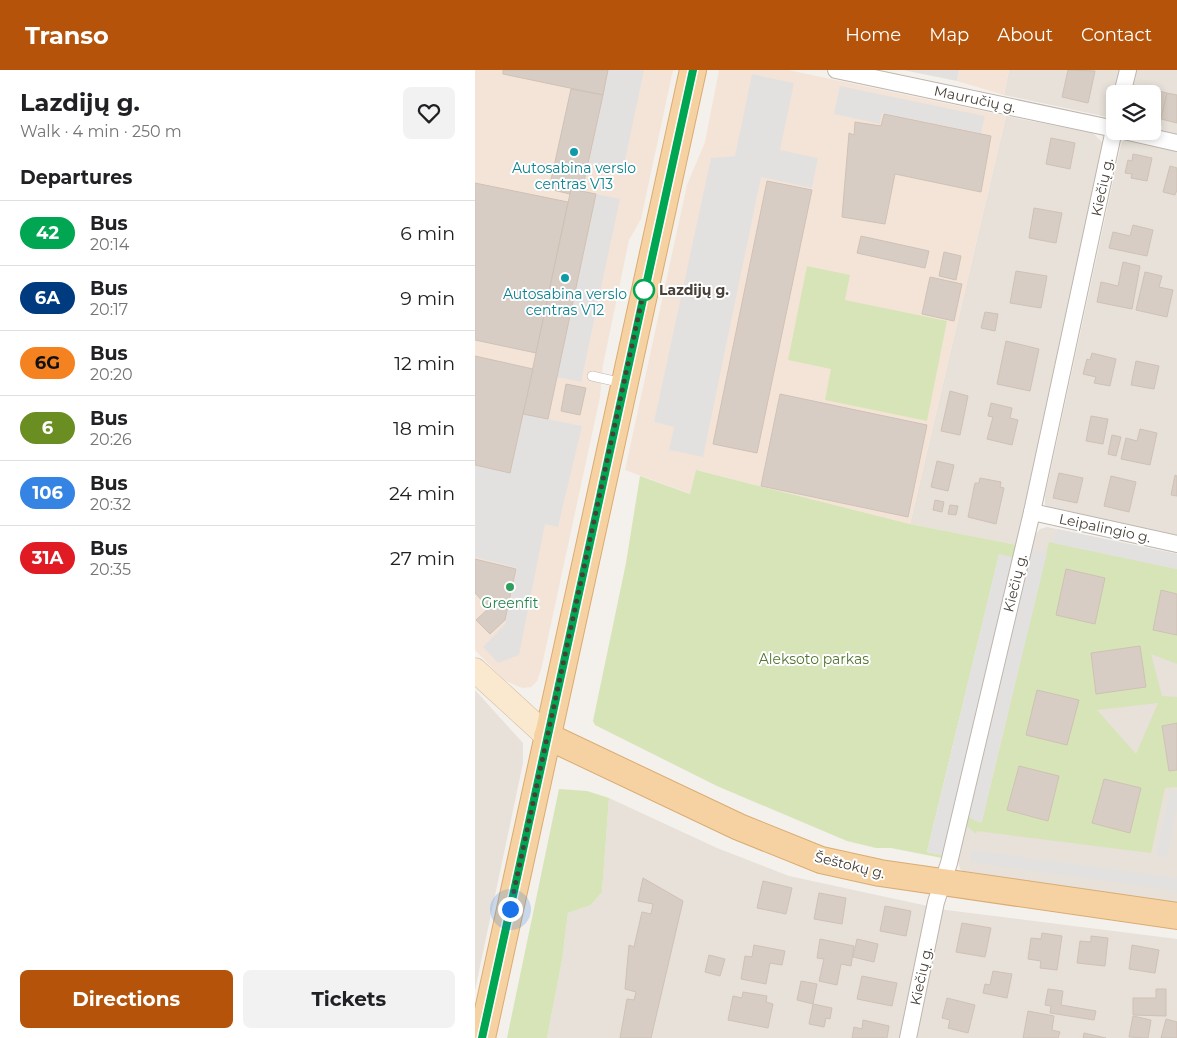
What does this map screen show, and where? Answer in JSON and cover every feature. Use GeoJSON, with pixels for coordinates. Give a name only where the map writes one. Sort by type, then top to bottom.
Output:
{"type":"FeatureCollection","features":[{"type":"Feature","properties":{"kind":"main road"},"geometry":{"type":"LineString","coordinates":[[482,1038],[693,70]]}},
{"type":"Feature","properties":{"kind":"main road","name":"Šeštokų g."},"geometry":{"type":"LineString","coordinates":[[547,736],[739,827],[821,860],[880,874],[1177,916]]}},
{"type":"Feature","properties":{"kind":"street","name":"Mauručių g."},"geometry":{"type":"LineString","coordinates":[[836,70],[1106,127]]}},
{"type":"Feature","properties":{"kind":"street"},"geometry":{"type":"LineString","coordinates":[[1124,85],[1128,70]]}},
{"type":"Feature","properties":{"kind":"street","name":"Mauručių g."},"geometry":{"type":"LineString","coordinates":[[1161,139],[1177,142]]}},
{"type":"Feature","properties":{"kind":"street","name":"Kiečių g."},"geometry":{"type":"LineString","coordinates":[[908,1038],[936,902],[1032,512],[1115,140]]}},
{"type":"Feature","properties":{"kind":"street","name":"Leipalingio g."},"geometry":{"type":"LineString","coordinates":[[1032,512],[1177,544]]}},
{"type":"Feature","properties":{"kind":"street"},"geometry":{"type":"LineString","coordinates":[[475,670],[547,736]]}},
{"type":"Feature","properties":{"kind":"lane"},"geometry":{"type":"LineString","coordinates":[[592,376],[624,384]]}},
{"type":"Feature","properties":{"kind":"shaded area"},"geometry":{"type":"Polygon","coordinates":[[[475,70],[673,70],[641,219],[629,240],[603,365],[600,397],[541,670],[537,681],[531,687],[522,688],[504,680],[475,650],[475,70]]]}},
{"type":"Feature","properties":{"kind":"shaded area"},"geometry":{"type":"Polygon","coordinates":[[[608,70],[644,70],[623,170],[589,163],[608,70]]]}},
{"type":"Feature","properties":{"kind":"shaded area"},"geometry":{"type":"Polygon","coordinates":[[[719,70],[788,70],[1006,116],[910,524],[696,470],[691,494],[625,470],[687,185],[705,142],[719,70]]]}},
{"type":"Feature","properties":{"kind":"shaded area"},"geometry":{"type":"Polygon","coordinates":[[[903,70],[959,70],[957,81],[903,70]]]}},
{"type":"Feature","properties":{"kind":"shaded area"},"geometry":{"type":"Polygon","coordinates":[[[959,70],[1009,70],[1004,95],[957,81],[959,70]]]}},
{"type":"Feature","properties":{"kind":"shaded area"},"geometry":{"type":"Polygon","coordinates":[[[1009,70],[1121,70],[1118,85],[1106,85],[1106,117],[1004,95],[1009,70]]]}},
{"type":"Feature","properties":{"kind":"shaded area"},"geometry":{"type":"Polygon","coordinates":[[[1136,70],[1177,70],[1177,136],[1162,133],[1161,85],[1133,85],[1136,70]]]}},
{"type":"Feature","properties":{"kind":"shaded area"},"geometry":{"type":"Polygon","coordinates":[[[752,74],[794,83],[780,150],[818,158],[812,188],[761,177],[703,457],[669,450],[674,427],[654,422],[711,158],[735,156],[752,74]]]}},
{"type":"Feature","properties":{"kind":"shaded area"},"geometry":{"type":"Polygon","coordinates":[[[840,86],[985,116],[981,133],[882,113],[880,124],[834,114],[840,86]]]}},
{"type":"Feature","properties":{"kind":"shaded area"},"geometry":{"type":"Polygon","coordinates":[[[1006,116],[1093,133],[1105,145],[1017,545],[910,524],[1006,116]]]}},
{"type":"Feature","properties":{"kind":"shaded area"},"geometry":{"type":"Polygon","coordinates":[[[1124,140],[1177,150],[1177,536],[1050,510],[1045,505],[1045,496],[1121,144],[1124,140]]]}},
{"type":"Feature","properties":{"kind":"shaded area"},"geometry":{"type":"Polygon","coordinates":[[[596,194],[620,199],[581,382],[557,377],[596,194]]]}},
{"type":"Feature","properties":{"kind":"shaded area"},"geometry":{"type":"Polygon","coordinates":[[[523,414],[582,426],[558,527],[545,524],[519,655],[498,663],[483,647],[505,624],[517,568],[475,557],[475,465],[510,473],[523,414]]]}},
{"type":"Feature","properties":{"kind":"shaded area"},"geometry":{"type":"Polygon","coordinates":[[[1047,527],[1177,554],[1177,905],[971,879],[960,869],[958,861],[966,816],[1034,536],[1040,529],[1047,527]]]}},
{"type":"Feature","properties":{"kind":"shaded area"},"geometry":{"type":"Polygon","coordinates":[[[1057,529],[1177,554],[1177,569],[1053,543],[1057,529]]]}},
{"type":"Feature","properties":{"kind":"shaded area"},"geometry":{"type":"Polygon","coordinates":[[[1030,549],[1047,553],[981,823],[966,816],[1030,549]]]}},
{"type":"Feature","properties":{"kind":"shaded area"},"geometry":{"type":"Polygon","coordinates":[[[999,554],[1015,558],[943,855],[927,852],[999,554]]]}},
{"type":"Feature","properties":{"kind":"shaded area"},"geometry":{"type":"Polygon","coordinates":[[[475,690],[523,743],[523,763],[475,990],[475,690]]]}},
{"type":"Feature","properties":{"kind":"shaded area"},"geometry":{"type":"Polygon","coordinates":[[[1170,790],[1177,791],[1177,809],[1167,857],[1156,855],[1170,790]]]}},
{"type":"Feature","properties":{"kind":"shaded area"},"geometry":{"type":"Polygon","coordinates":[[[609,798],[717,848],[789,876],[946,910],[1177,939],[1177,1038],[547,1038],[562,960],[568,913],[591,905],[602,892],[609,798]]]}},
{"type":"Feature","properties":{"kind":"shaded area"},"geometry":{"type":"Polygon","coordinates":[[[972,850],[1177,878],[1177,891],[970,862],[972,850]]]}},
{"type":"Feature","properties":{"kind":"green space"},"geometry":{"type":"Polygon","coordinates":[[[807,266],[850,275],[845,300],[947,321],[927,421],[825,400],[831,369],[788,360],[807,266]]]}},
{"type":"Feature","properties":{"kind":"green space","name":"Aleksoto parkas"},"geometry":{"type":"Polygon","coordinates":[[[696,470],[910,524],[1017,545],[1015,558],[999,555],[927,852],[943,855],[942,858],[891,848],[876,848],[847,841],[717,786],[595,725],[593,721],[626,563],[640,476],[690,494],[696,470]]]}},
{"type":"Feature","properties":{"kind":"green space"},"geometry":{"type":"Polygon","coordinates":[[[1049,542],[1177,569],[1177,664],[1151,654],[1162,696],[1177,697],[1177,787],[1165,788],[1151,853],[977,831],[976,834],[966,825],[966,816],[982,822],[1049,542]],[[1158,703],[1097,710],[1136,754],[1158,703]]]}},
{"type":"Feature","properties":{"kind":"green space"},"geometry":{"type":"Polygon","coordinates":[[[559,789],[587,791],[609,798],[602,892],[591,905],[568,913],[562,960],[547,1038],[507,1038],[559,789]]]}},
{"type":"Feature","properties":{"kind":"building"},"geometry":{"type":"Polygon","coordinates":[[[503,70],[608,70],[603,95],[503,74],[503,70]]]}},
{"type":"Feature","properties":{"kind":"building"},"geometry":{"type":"Polygon","coordinates":[[[1068,70],[1095,71],[1088,103],[1062,97],[1068,70]]]}},
{"type":"Feature","properties":{"kind":"building","name":"Autosabina verslo centras V13"},"geometry":{"type":"Polygon","coordinates":[[[571,89],[603,95],[582,191],[571,189],[570,194],[549,189],[571,89]]]}},
{"type":"Feature","properties":{"kind":"building"},"geometry":{"type":"Polygon","coordinates":[[[1161,92],[1167,93],[1161,119],[1161,92]]]}},
{"type":"Feature","properties":{"kind":"building"},"geometry":{"type":"Polygon","coordinates":[[[1167,93],[1177,95],[1177,123],[1161,119],[1167,93]]]}},
{"type":"Feature","properties":{"kind":"building"},"geometry":{"type":"Polygon","coordinates":[[[884,114],[991,136],[981,192],[895,174],[885,224],[842,217],[849,133],[854,135],[855,122],[881,126],[884,114]]]}},
{"type":"Feature","properties":{"kind":"building"},"geometry":{"type":"Polygon","coordinates":[[[1051,138],[1075,143],[1070,169],[1046,164],[1051,138]]]}},
{"type":"Feature","properties":{"kind":"building"},"geometry":{"type":"Polygon","coordinates":[[[1133,154],[1152,158],[1147,181],[1131,178],[1132,174],[1125,173],[1128,160],[1132,161],[1133,154]]]}},
{"type":"Feature","properties":{"kind":"building"},"geometry":{"type":"Polygon","coordinates":[[[1170,166],[1177,168],[1177,190],[1175,195],[1163,192],[1170,166]]]}},
{"type":"Feature","properties":{"kind":"building"},"geometry":{"type":"Polygon","coordinates":[[[767,181],[812,190],[757,453],[713,444],[767,181]]]}},
{"type":"Feature","properties":{"kind":"building"},"geometry":{"type":"Polygon","coordinates":[[[475,183],[568,202],[536,353],[475,340],[475,183]]]}},
{"type":"Feature","properties":{"kind":"building","name":"Autosabina verslo centras V12"},"geometry":{"type":"Polygon","coordinates":[[[571,189],[596,194],[548,419],[523,414],[571,189]]]}},
{"type":"Feature","properties":{"kind":"building"},"geometry":{"type":"Polygon","coordinates":[[[1034,208],[1062,213],[1056,243],[1029,238],[1034,208]]]}},
{"type":"Feature","properties":{"kind":"building"},"geometry":{"type":"Polygon","coordinates":[[[1133,225],[1153,230],[1147,256],[1109,248],[1113,232],[1130,236],[1133,225]]]}},
{"type":"Feature","properties":{"kind":"building"},"geometry":{"type":"Polygon","coordinates":[[[861,236],[929,251],[925,268],[857,253],[861,236]]]}},
{"type":"Feature","properties":{"kind":"building"},"geometry":{"type":"Polygon","coordinates":[[[944,252],[961,256],[956,280],[939,276],[944,252]]]}},
{"type":"Feature","properties":{"kind":"building"},"geometry":{"type":"Polygon","coordinates":[[[1123,262],[1140,266],[1132,309],[1097,302],[1101,282],[1118,286],[1123,262]]]}},
{"type":"Feature","properties":{"kind":"building"},"geometry":{"type":"Polygon","coordinates":[[[1016,271],[1047,276],[1041,308],[1010,303],[1016,271]]]}},
{"type":"Feature","properties":{"kind":"building"},"geometry":{"type":"Polygon","coordinates":[[[1145,272],[1162,276],[1159,287],[1173,290],[1167,317],[1136,310],[1145,272]]]}},
{"type":"Feature","properties":{"kind":"building"},"geometry":{"type":"Polygon","coordinates":[[[930,277],[962,284],[954,321],[922,314],[930,277]]]}},
{"type":"Feature","properties":{"kind":"building"},"geometry":{"type":"Polygon","coordinates":[[[985,312],[998,314],[995,331],[981,328],[985,312]]]}},
{"type":"Feature","properties":{"kind":"building"},"geometry":{"type":"Polygon","coordinates":[[[1006,341],[1039,349],[1030,391],[997,384],[1006,341]]]}},
{"type":"Feature","properties":{"kind":"building"},"geometry":{"type":"Polygon","coordinates":[[[1092,353],[1116,359],[1110,386],[1094,383],[1096,377],[1083,374],[1087,359],[1090,360],[1092,353]]]}},
{"type":"Feature","properties":{"kind":"building"},"geometry":{"type":"Polygon","coordinates":[[[475,356],[533,369],[510,473],[475,465],[475,356]]]}},
{"type":"Feature","properties":{"kind":"building"},"geometry":{"type":"Polygon","coordinates":[[[1136,361],[1159,366],[1154,389],[1131,385],[1136,361]]]}},
{"type":"Feature","properties":{"kind":"building"},"geometry":{"type":"Polygon","coordinates":[[[566,384],[586,388],[580,415],[561,411],[566,384]]]}},
{"type":"Feature","properties":{"kind":"building"},"geometry":{"type":"Polygon","coordinates":[[[950,391],[968,396],[960,435],[941,431],[950,391]]]}},
{"type":"Feature","properties":{"kind":"building"},"geometry":{"type":"Polygon","coordinates":[[[780,394],[927,425],[908,517],[761,486],[780,394]]]}},
{"type":"Feature","properties":{"kind":"building"},"geometry":{"type":"Polygon","coordinates":[[[991,403],[1012,408],[1010,418],[1018,420],[1012,445],[987,439],[993,417],[988,416],[991,403]]]}},
{"type":"Feature","properties":{"kind":"building"},"geometry":{"type":"Polygon","coordinates":[[[1091,416],[1108,419],[1103,444],[1086,441],[1091,416]]]}},
{"type":"Feature","properties":{"kind":"building"},"geometry":{"type":"Polygon","coordinates":[[[1140,429],[1157,433],[1150,465],[1121,459],[1126,438],[1137,441],[1140,429]]]}},
{"type":"Feature","properties":{"kind":"building"},"geometry":{"type":"Polygon","coordinates":[[[1112,435],[1121,437],[1116,456],[1108,454],[1112,435]]]}},
{"type":"Feature","properties":{"kind":"building"},"geometry":{"type":"Polygon","coordinates":[[[937,461],[954,465],[948,491],[931,487],[937,461]]]}},
{"type":"Feature","properties":{"kind":"building"},"geometry":{"type":"Polygon","coordinates":[[[1059,473],[1083,478],[1077,503],[1053,498],[1059,473]]]}},
{"type":"Feature","properties":{"kind":"building"},"geometry":{"type":"Polygon","coordinates":[[[1175,475],[1177,476],[1177,496],[1171,495],[1175,475]]]}},
{"type":"Feature","properties":{"kind":"building"},"geometry":{"type":"Polygon","coordinates":[[[1111,476],[1136,482],[1129,512],[1104,506],[1111,476]]]}},
{"type":"Feature","properties":{"kind":"building"},"geometry":{"type":"Polygon","coordinates":[[[980,478],[1001,482],[1000,487],[1004,488],[996,524],[968,517],[975,483],[979,483],[980,478]]]}},
{"type":"Feature","properties":{"kind":"building"},"geometry":{"type":"Polygon","coordinates":[[[935,500],[944,502],[942,512],[933,510],[935,500]]]}},
{"type":"Feature","properties":{"kind":"building"},"geometry":{"type":"Polygon","coordinates":[[[950,505],[958,506],[956,515],[948,514],[950,505]]]}},
{"type":"Feature","properties":{"kind":"building"},"geometry":{"type":"Polygon","coordinates":[[[475,559],[516,569],[505,620],[490,634],[476,620],[489,608],[475,593],[475,559]]]}},
{"type":"Feature","properties":{"kind":"building"},"geometry":{"type":"Polygon","coordinates":[[[1066,569],[1105,578],[1095,624],[1056,615],[1066,569]]]}},
{"type":"Feature","properties":{"kind":"building"},"geometry":{"type":"Polygon","coordinates":[[[1161,590],[1177,594],[1177,635],[1153,630],[1161,590]]]}},
{"type":"Feature","properties":{"kind":"building"},"geometry":{"type":"Polygon","coordinates":[[[1140,646],[1146,687],[1096,694],[1091,653],[1140,646]]]}},
{"type":"Feature","properties":{"kind":"building"},"geometry":{"type":"Polygon","coordinates":[[[1037,690],[1079,700],[1067,745],[1026,735],[1037,690]]]}},
{"type":"Feature","properties":{"kind":"building"},"geometry":{"type":"Polygon","coordinates":[[[1177,723],[1177,770],[1169,771],[1162,726],[1177,723]]]}},
{"type":"Feature","properties":{"kind":"building"},"geometry":{"type":"Polygon","coordinates":[[[1019,766],[1059,776],[1048,821],[1007,810],[1019,766]]]}},
{"type":"Feature","properties":{"kind":"building"},"geometry":{"type":"Polygon","coordinates":[[[1104,779],[1141,788],[1130,833],[1092,823],[1104,779]]]}},
{"type":"Feature","properties":{"kind":"building"},"geometry":{"type":"Polygon","coordinates":[[[643,878],[683,901],[651,1038],[620,1038],[627,999],[634,1000],[636,992],[625,989],[629,945],[634,947],[642,912],[651,914],[653,904],[638,901],[643,878]]]}},
{"type":"Feature","properties":{"kind":"building"},"geometry":{"type":"Polygon","coordinates":[[[763,881],[792,888],[786,914],[757,908],[763,881]]]}},
{"type":"Feature","properties":{"kind":"building"},"geometry":{"type":"Polygon","coordinates":[[[819,893],[846,898],[842,924],[814,919],[819,893]]]}},
{"type":"Feature","properties":{"kind":"building"},"geometry":{"type":"Polygon","coordinates":[[[885,906],[911,911],[906,936],[880,931],[885,906]]]}},
{"type":"Feature","properties":{"kind":"building"},"geometry":{"type":"Polygon","coordinates":[[[962,923],[991,928],[985,957],[956,952],[962,923]]]}},
{"type":"Feature","properties":{"kind":"building"},"geometry":{"type":"Polygon","coordinates":[[[1042,933],[1062,936],[1057,970],[1040,968],[1041,961],[1028,959],[1031,938],[1041,939],[1042,933]]]}},
{"type":"Feature","properties":{"kind":"building"},"geometry":{"type":"Polygon","coordinates":[[[1091,936],[1108,938],[1105,966],[1077,963],[1080,941],[1091,942],[1091,936]]]}},
{"type":"Feature","properties":{"kind":"building"},"geometry":{"type":"Polygon","coordinates":[[[820,939],[854,946],[851,966],[841,964],[837,985],[819,981],[824,959],[817,958],[820,939]]]}},
{"type":"Feature","properties":{"kind":"building"},"geometry":{"type":"Polygon","coordinates":[[[857,939],[878,944],[874,962],[853,957],[857,939]]]}},
{"type":"Feature","properties":{"kind":"building"},"geometry":{"type":"Polygon","coordinates":[[[754,945],[785,951],[782,965],[770,963],[766,984],[741,979],[745,956],[752,957],[754,945]]]}},
{"type":"Feature","properties":{"kind":"building"},"geometry":{"type":"Polygon","coordinates":[[[1132,945],[1159,950],[1155,973],[1129,969],[1132,945]]]}},
{"type":"Feature","properties":{"kind":"building"},"geometry":{"type":"Polygon","coordinates":[[[709,955],[725,959],[720,976],[705,972],[709,955]]]}},
{"type":"Feature","properties":{"kind":"building"},"geometry":{"type":"Polygon","coordinates":[[[993,971],[1012,974],[1007,998],[983,993],[985,984],[990,985],[993,971]]]}},
{"type":"Feature","properties":{"kind":"building"},"geometry":{"type":"Polygon","coordinates":[[[862,976],[897,983],[892,1006],[857,999],[862,976]]]}},
{"type":"Feature","properties":{"kind":"building"},"geometry":{"type":"Polygon","coordinates":[[[801,981],[817,984],[813,1004],[797,1000],[801,981]]]}},
{"type":"Feature","properties":{"kind":"building"},"geometry":{"type":"Polygon","coordinates":[[[1048,989],[1063,991],[1061,1005],[1096,1011],[1094,1020],[1050,1013],[1051,1006],[1045,1005],[1048,989]]]}},
{"type":"Feature","properties":{"kind":"building"},"geometry":{"type":"Polygon","coordinates":[[[1156,989],[1166,989],[1166,1016],[1133,1015],[1133,998],[1156,998],[1156,989]]]}},
{"type":"Feature","properties":{"kind":"building"},"geometry":{"type":"Polygon","coordinates":[[[743,992],[767,996],[766,1002],[773,1004],[768,1028],[728,1020],[733,996],[742,998],[743,992]]]}},
{"type":"Feature","properties":{"kind":"building"},"geometry":{"type":"Polygon","coordinates":[[[947,998],[975,1005],[968,1033],[948,1028],[950,1020],[942,1018],[947,998]]]}},
{"type":"Feature","properties":{"kind":"building"},"geometry":{"type":"Polygon","coordinates":[[[813,1004],[832,1008],[830,1019],[826,1018],[824,1027],[809,1024],[813,1004]]]}},
{"type":"Feature","properties":{"kind":"building"},"geometry":{"type":"Polygon","coordinates":[[[1028,1011],[1054,1016],[1052,1030],[1060,1032],[1058,1038],[1023,1038],[1028,1011]]]}},
{"type":"Feature","properties":{"kind":"building"},"geometry":{"type":"Polygon","coordinates":[[[1133,1016],[1151,1020],[1148,1038],[1129,1037],[1133,1016]]]}},
{"type":"Feature","properties":{"kind":"building"},"geometry":{"type":"Polygon","coordinates":[[[1166,1019],[1177,1022],[1177,1038],[1161,1038],[1166,1019]]]}},
{"type":"Feature","properties":{"kind":"building"},"geometry":{"type":"Polygon","coordinates":[[[863,1020],[889,1026],[887,1038],[852,1038],[854,1027],[862,1029],[863,1020]]]}},
{"type":"Feature","properties":{"kind":"building"},"geometry":{"type":"Polygon","coordinates":[[[1084,1033],[1106,1038],[1083,1038],[1084,1033]]]}},
{"type":"Feature","properties":{"kind":"bus line","name":"42"},"geometry":{"type":"LineString","coordinates":[[482,1038],[693,70]]}},
{"type":"Feature","properties":{"kind":"place","name":"Autosabina verslo centras V13"},"geometry":{"type":"Point","coordinates":[574,152]}},
{"type":"Feature","properties":{"kind":"place","name":"Autosabina verslo centras V12"},"geometry":{"type":"Point","coordinates":[565,278]}},
{"type":"Feature","properties":{"kind":"place","name":"Lazdijų g."},"geometry":{"type":"Point","coordinates":[644,290]}},
{"type":"Feature","properties":{"kind":"place","name":"Greenfit"},"geometry":{"type":"Point","coordinates":[510,587]}},
{"type":"Feature","properties":{"kind":"route"},"geometry":{"type":"LineString","coordinates":[[510,909],[644,290]]}}]}
